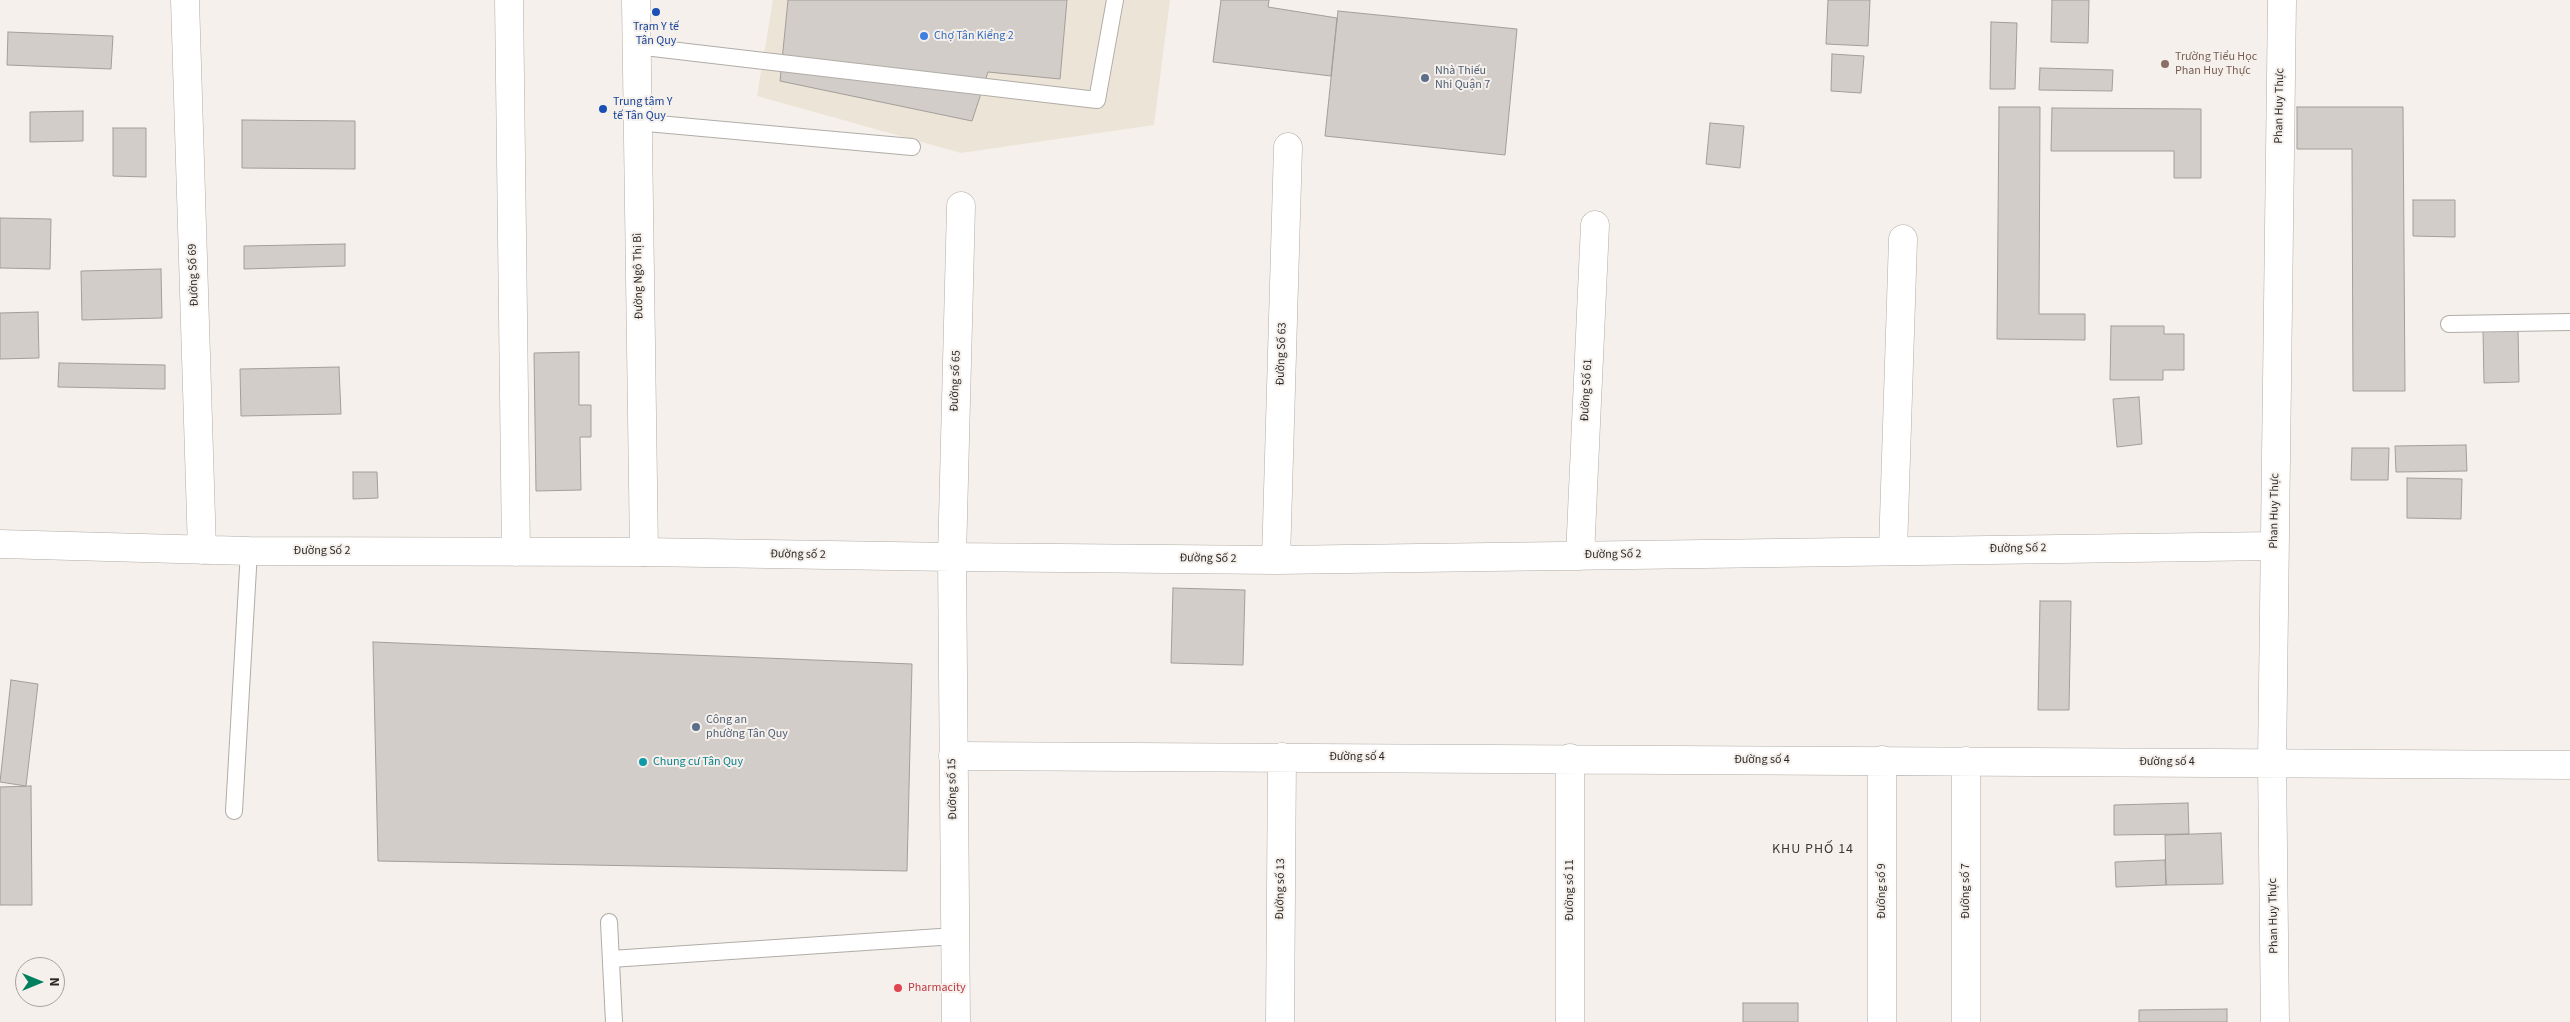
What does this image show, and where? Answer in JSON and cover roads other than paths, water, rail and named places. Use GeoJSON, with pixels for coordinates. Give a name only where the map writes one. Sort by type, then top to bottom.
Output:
{"type":"FeatureCollection","features":[{"type":"Feature","properties":{"kind":"street","name":"Đường Số 69"},"geometry":{"type":"LineString","coordinates":[[185,0],[202,550]]}},
{"type":"Feature","properties":{"kind":"street"},"geometry":{"type":"LineString","coordinates":[[509,0],[516,552]]}},
{"type":"Feature","properties":{"kind":"street","name":"Đường Ngô Thị Bì"},"geometry":{"type":"LineString","coordinates":[[636,0],[636,122],[644,552]]}},
{"type":"Feature","properties":{"kind":"street","name":"Phan Huy Thực"},"geometry":{"type":"LineString","coordinates":[[2275,1022],[2272,763],[2282,0]]}},
{"type":"Feature","properties":{"kind":"street","name":"Đường Số 63"},"geometry":{"type":"LineString","coordinates":[[1276,560],[1288,148]]}},
{"type":"Feature","properties":{"kind":"street","name":"Đường số 65"},"geometry":{"type":"LineString","coordinates":[[952,557],[961,206]]}},
{"type":"Feature","properties":{"kind":"street","name":"Đường Số 61"},"geometry":{"type":"LineString","coordinates":[[1580,556],[1594,225]]}},
{"type":"Feature","properties":{"kind":"street"},"geometry":{"type":"LineString","coordinates":[[1893,550],[1903,239]]}},
{"type":"Feature","properties":{"kind":"street","name":"Đường Số 2"},"geometry":{"type":"LineString","coordinates":[[0,544],[249,551],[644,552]]}},
{"type":"Feature","properties":{"kind":"street","name":"Đường Số 2"},"geometry":{"type":"LineString","coordinates":[[952,557],[1276,560],[2274,546]]}},
{"type":"Feature","properties":{"kind":"street","name":"Đường số 2"},"geometry":{"type":"LineString","coordinates":[[644,552],[952,557]]}},
{"type":"Feature","properties":{"kind":"street","name":"Đường số 15"},"geometry":{"type":"LineString","coordinates":[[952,557],[956,1022]]}},
{"type":"Feature","properties":{"kind":"street","name":"Đường số 4"},"geometry":{"type":"LineString","coordinates":[[953,756],[2570,765]]}},
{"type":"Feature","properties":{"kind":"street","name":"Đường số 13"},"geometry":{"type":"LineString","coordinates":[[1280,1022],[1282,757]]}},
{"type":"Feature","properties":{"kind":"street","name":"Đường số 11"},"geometry":{"type":"LineString","coordinates":[[1570,758],[1570,1022]]}},
{"type":"Feature","properties":{"kind":"street","name":"Đường số 9"},"geometry":{"type":"LineString","coordinates":[[1882,760],[1882,1022]]}},
{"type":"Feature","properties":{"kind":"street","name":"Đường số 7"},"geometry":{"type":"LineString","coordinates":[[1966,761],[1966,1022]]}},
{"type":"Feature","properties":{"kind":"lane"},"geometry":{"type":"LineString","coordinates":[[636,46],[1097,100],[1115,0]]}},
{"type":"Feature","properties":{"kind":"lane"},"geometry":{"type":"LineString","coordinates":[[636,122],[912,148]]}},
{"type":"Feature","properties":{"kind":"lane"},"geometry":{"type":"LineString","coordinates":[[2449,324],[2570,322]]}},
{"type":"Feature","properties":{"kind":"lane"},"geometry":{"type":"LineString","coordinates":[[234,811],[249,551]]}},
{"type":"Feature","properties":{"kind":"lane"},"geometry":{"type":"LineString","coordinates":[[608,922],[614,1022]]}},
{"type":"Feature","properties":{"kind":"lane"},"geometry":{"type":"LineString","coordinates":[[610,959],[955,936]]}},
{"type":"Feature","properties":{"kind":"place","name":"Trạm Y tế Tân Quy"},"geometry":{"type":"Point","coordinates":[656,12]}},
{"type":"Feature","properties":{"kind":"place","name":"Chợ Tân Kiểng 2"},"geometry":{"type":"Point","coordinates":[924,36]}},
{"type":"Feature","properties":{"kind":"place","name":"Trường Tiểu Học Phan Huy Thực"},"geometry":{"type":"Point","coordinates":[2165,64]}},
{"type":"Feature","properties":{"kind":"place","name":"Nhà Thiếu Nhi Quận 7"},"geometry":{"type":"Point","coordinates":[1425,78]}},
{"type":"Feature","properties":{"kind":"place","name":"Trung tâm Y tế Tân Quy"},"geometry":{"type":"Point","coordinates":[603,109]}},
{"type":"Feature","properties":{"kind":"place","name":"Công an phường Tân Quy"},"geometry":{"type":"Point","coordinates":[696,727]}},
{"type":"Feature","properties":{"kind":"place","name":"Chung cư Tân Quy"},"geometry":{"type":"Point","coordinates":[643,762]}},
{"type":"Feature","properties":{"kind":"place","name":"Pharmacity"},"geometry":{"type":"Point","coordinates":[898,988]}},
{"type":"Feature","properties":{"kind":"district","name":"KHU PHỐ 14"},"geometry":{"type":"Point","coordinates":[1813,850]}}]}
